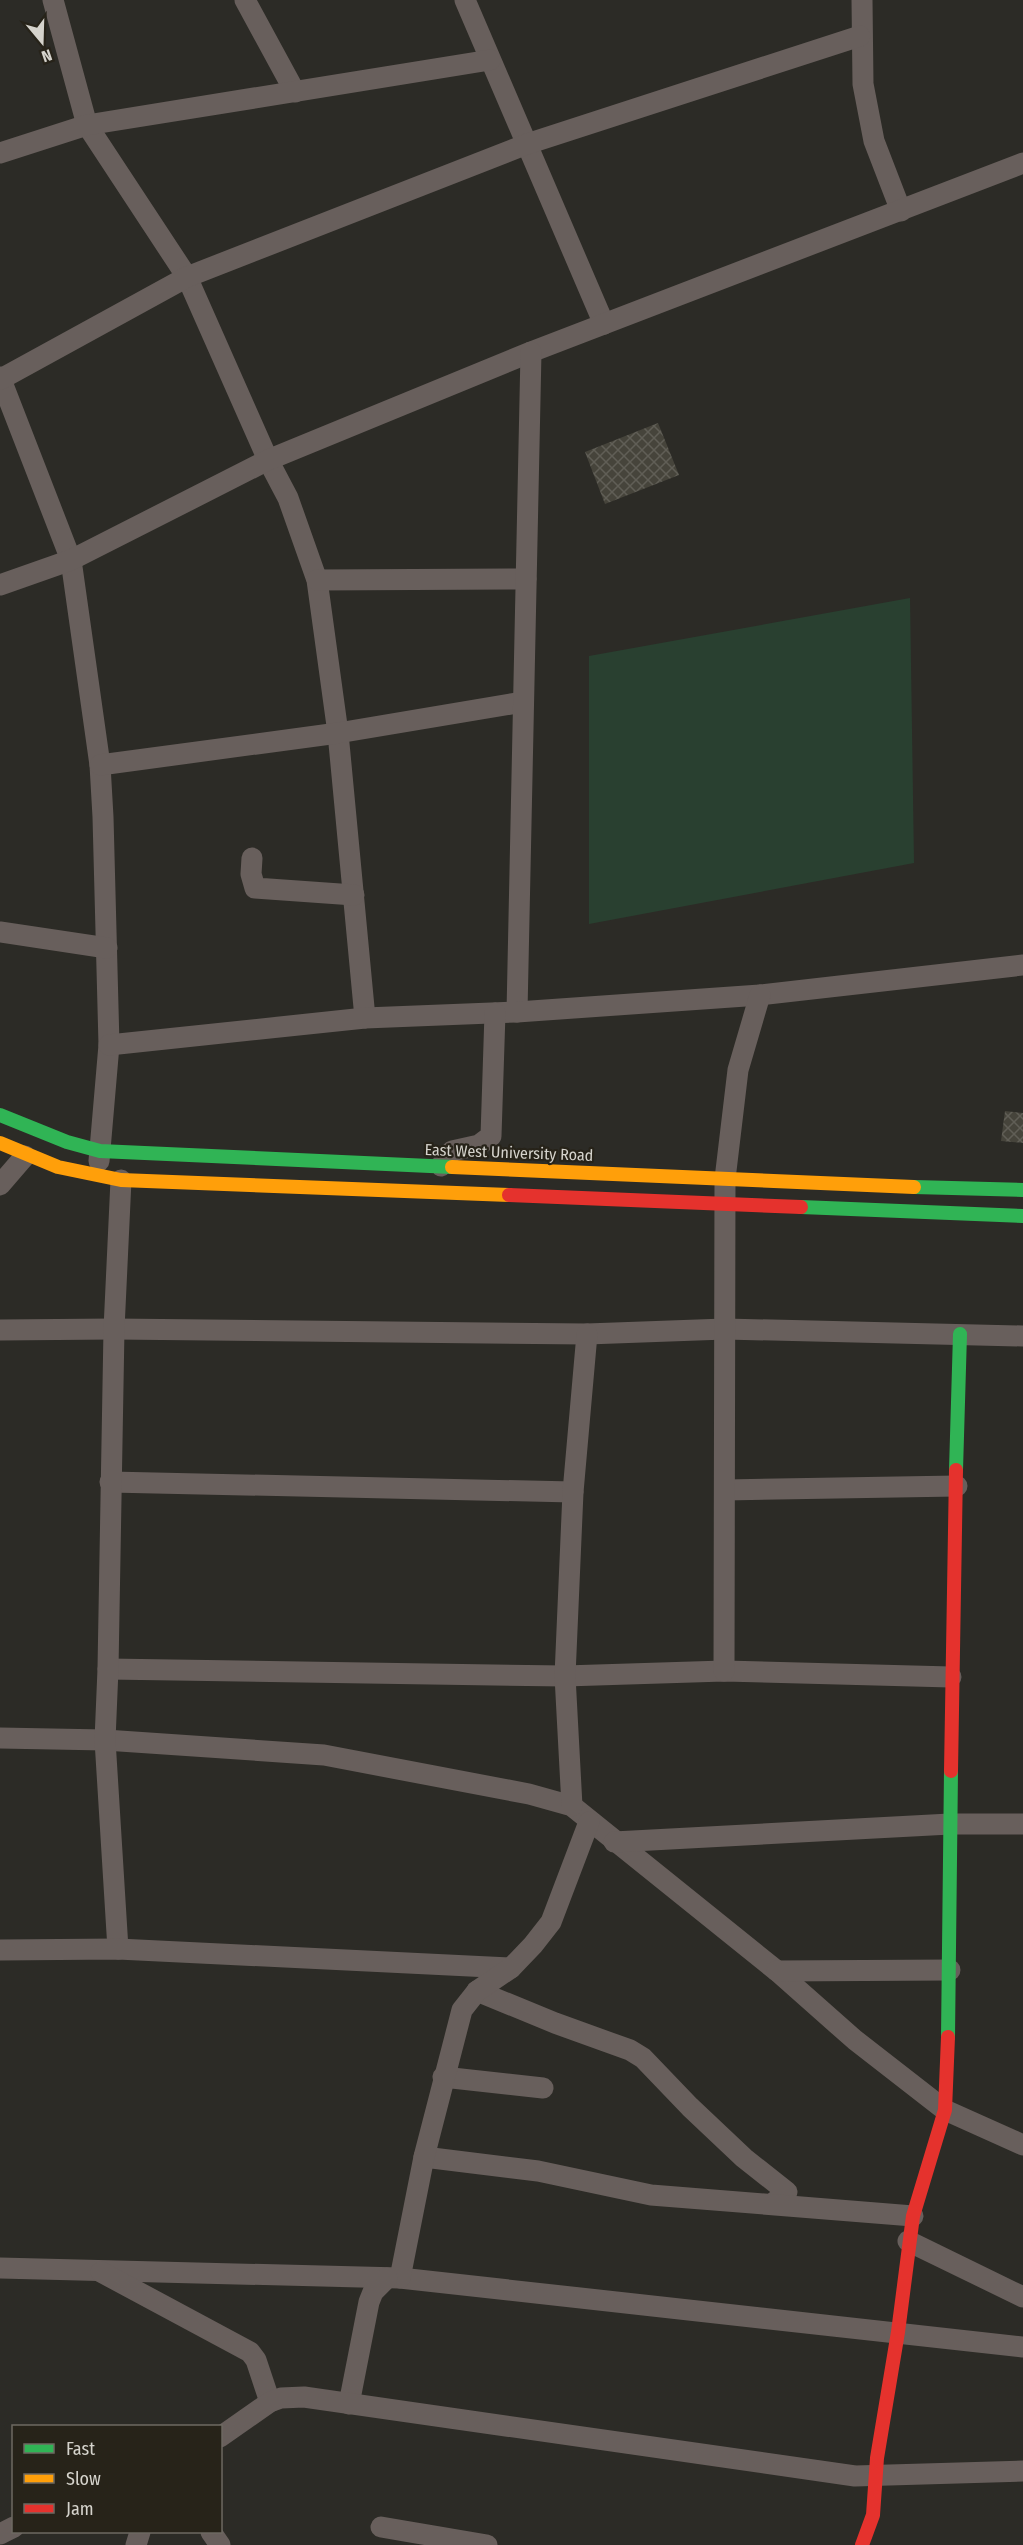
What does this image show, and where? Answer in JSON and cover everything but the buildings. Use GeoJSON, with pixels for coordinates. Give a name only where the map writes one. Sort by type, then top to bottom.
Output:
{"type":"FeatureCollection","features":[{"type":"Feature","properties":{"kind":"main road","name":"East West University Road"},"geometry":{"type":"LineString","coordinates":[[0,1115],[67,1142],[100,1151],[1023,1190]]}},
{"type":"Feature","properties":{"kind":"main road"},"geometry":{"type":"LineString","coordinates":[[0,1143],[25,1156],[60,1168],[96,1177],[121,1180],[1023,1216]]}},
{"type":"Feature","properties":{"kind":"main road"},"geometry":{"type":"LineString","coordinates":[[862,2545],[873,2515],[877,2458],[898,2332],[908,2241],[913,2216],[945,2110],[950,1970],[951,1677],[960,1334]]}},
{"type":"Feature","properties":{"kind":"street"},"geometry":{"type":"LineString","coordinates":[[53,0],[87,126],[187,277],[268,460],[288,498],[317,580],[338,733],[365,1018]]}},
{"type":"Feature","properties":{"kind":"street"},"geometry":{"type":"LineString","coordinates":[[245,0],[295,92]]}},
{"type":"Feature","properties":{"kind":"street"},"geometry":{"type":"LineString","coordinates":[[465,0],[604,324]]}},
{"type":"Feature","properties":{"kind":"street"},"geometry":{"type":"LineString","coordinates":[[862,0],[860,36],[863,84],[874,141],[901,211]]}},
{"type":"Feature","properties":{"kind":"street"},"geometry":{"type":"LineString","coordinates":[[96,1177],[109,1046],[100,765],[71,560],[0,378],[187,277],[527,144],[860,36]]}},
{"type":"Feature","properties":{"kind":"street"},"geometry":{"type":"LineString","coordinates":[[0,153],[87,126],[490,60]]}},
{"type":"Feature","properties":{"kind":"street"},"geometry":{"type":"LineString","coordinates":[[0,585],[71,560],[268,460],[531,352],[1023,163]]}},
{"type":"Feature","properties":{"kind":"street"},"geometry":{"type":"LineString","coordinates":[[517,1012],[531,352]]}},
{"type":"Feature","properties":{"kind":"street"},"geometry":{"type":"LineString","coordinates":[[317,580],[526,579]]}},
{"type":"Feature","properties":{"kind":"street"},"geometry":{"type":"LineString","coordinates":[[100,765],[338,733],[524,702]]}},
{"type":"Feature","properties":{"kind":"street"},"geometry":{"type":"LineString","coordinates":[[252,858],[251,874],[255,888],[354,895]]}},
{"type":"Feature","properties":{"kind":"street"},"geometry":{"type":"LineString","coordinates":[[0,932],[107,948]]}},
{"type":"Feature","properties":{"kind":"street"},"geometry":{"type":"LineString","coordinates":[[109,1046],[365,1018],[517,1012],[759,995],[1023,965]]}},
{"type":"Feature","properties":{"kind":"street"},"geometry":{"type":"LineString","coordinates":[[724,1671],[725,1179],[738,1070],[759,995]]}},
{"type":"Feature","properties":{"kind":"street"},"geometry":{"type":"LineString","coordinates":[[441,1166],[452,1151],[479,1145],[492,1136],[495,1013]]}},
{"type":"Feature","properties":{"kind":"street"},"geometry":{"type":"LineString","coordinates":[[0,1185],[25,1156]]}},
{"type":"Feature","properties":{"kind":"street"},"geometry":{"type":"LineString","coordinates":[[118,1949],[105,1740],[114,1329],[121,1180]]}},
{"type":"Feature","properties":{"kind":"street"},"geometry":{"type":"LineString","coordinates":[[0,1330],[587,1334],[725,1329],[1023,1336]]}},
{"type":"Feature","properties":{"kind":"street"},"geometry":{"type":"LineString","coordinates":[[572,1806],[565,1676],[573,1492],[587,1334]]}},
{"type":"Feature","properties":{"kind":"street"},"geometry":{"type":"LineString","coordinates":[[110,1482],[573,1492]]}},
{"type":"Feature","properties":{"kind":"street"},"geometry":{"type":"LineString","coordinates":[[725,1490],[957,1486]]}},
{"type":"Feature","properties":{"kind":"street"},"geometry":{"type":"LineString","coordinates":[[108,1669],[565,1676],[724,1671],[951,1677]]}},
{"type":"Feature","properties":{"kind":"street"},"geometry":{"type":"LineString","coordinates":[[0,1738],[105,1740],[324,1755],[529,1794],[572,1806],[589,1822],[777,1971],[855,2040],[945,2110],[1023,2145]]}},
{"type":"Feature","properties":{"kind":"street"},"geometry":{"type":"LineString","coordinates":[[349,2404],[369,2302],[373,2292],[394,2278],[443,2077],[462,2010],[477,1991],[511,1968],[551,1922],[589,1822]]}},
{"type":"Feature","properties":{"kind":"street"},"geometry":{"type":"LineString","coordinates":[[614,1842],[950,1824],[1023,1824]]}},
{"type":"Feature","properties":{"kind":"street"},"geometry":{"type":"LineString","coordinates":[[0,1950],[118,1949],[511,1968]]}},
{"type":"Feature","properties":{"kind":"street"},"geometry":{"type":"LineString","coordinates":[[777,1971],[950,1970]]}},
{"type":"Feature","properties":{"kind":"street"},"geometry":{"type":"LineString","coordinates":[[477,1991],[630,2050],[643,2058],[744,2158],[787,2192],[772,2204]]}},
{"type":"Feature","properties":{"kind":"street"},"geometry":{"type":"LineString","coordinates":[[443,2077],[543,2088]]}},
{"type":"Feature","properties":{"kind":"street"},"geometry":{"type":"LineString","coordinates":[[424,2157],[538,2171],[651,2195],[913,2216]]}},
{"type":"Feature","properties":{"kind":"street"},"geometry":{"type":"LineString","coordinates":[[908,2241],[1023,2297]]}},
{"type":"Feature","properties":{"kind":"street"},"geometry":{"type":"LineString","coordinates":[[0,2268],[394,2278],[1023,2347]]}},
{"type":"Feature","properties":{"kind":"street"},"geometry":{"type":"LineString","coordinates":[[98,2270],[250,2352],[256,2360],[270,2402]]}},
{"type":"Feature","properties":{"kind":"street"},"geometry":{"type":"LineString","coordinates":[[222,2436],[270,2402],[281,2398],[304,2397],[855,2476],[1023,2471]]}},
{"type":"Feature","properties":{"kind":"street"},"geometry":{"type":"LineString","coordinates":[[381,2527],[487,2545]]}},
{"type":"Feature","properties":{"kind":"green space"},"geometry":{"type":"Polygon","coordinates":[[[910,598],[914,863],[589,924],[589,656],[910,598]]]}},
{"type":"Feature","properties":{"kind":"traffic: fast"},"geometry":{"type":"LineString","coordinates":[[0,1115],[67,1142],[100,1151],[452,1167]]}},
{"type":"Feature","properties":{"kind":"traffic: fast"},"geometry":{"type":"LineString","coordinates":[[914,1187],[1023,1190]]}},
{"type":"Feature","properties":{"kind":"traffic: fast"},"geometry":{"type":"LineString","coordinates":[[801,1207],[1023,1216]]}},
{"type":"Feature","properties":{"kind":"traffic: fast"},"geometry":{"type":"LineString","coordinates":[[956,1470],[960,1334]]}},
{"type":"Feature","properties":{"kind":"traffic: fast"},"geometry":{"type":"LineString","coordinates":[[948,2037],[951,1771]]}},
{"type":"Feature","properties":{"kind":"traffic: slow"},"geometry":{"type":"LineString","coordinates":[[0,1143],[58,1167],[121,1180],[509,1195]]}},
{"type":"Feature","properties":{"kind":"traffic: slow"},"geometry":{"type":"LineString","coordinates":[[452,1167],[914,1187]]}},
{"type":"Feature","properties":{"kind":"traffic: jam"},"geometry":{"type":"LineString","coordinates":[[509,1195],[801,1207]]}},
{"type":"Feature","properties":{"kind":"traffic: jam"},"geometry":{"type":"LineString","coordinates":[[951,1771],[956,1470]]}},
{"type":"Feature","properties":{"kind":"traffic: jam"},"geometry":{"type":"LineString","coordinates":[[862,2545],[873,2515],[877,2458],[898,2332],[913,2216],[945,2110],[948,2037]]}}]}
